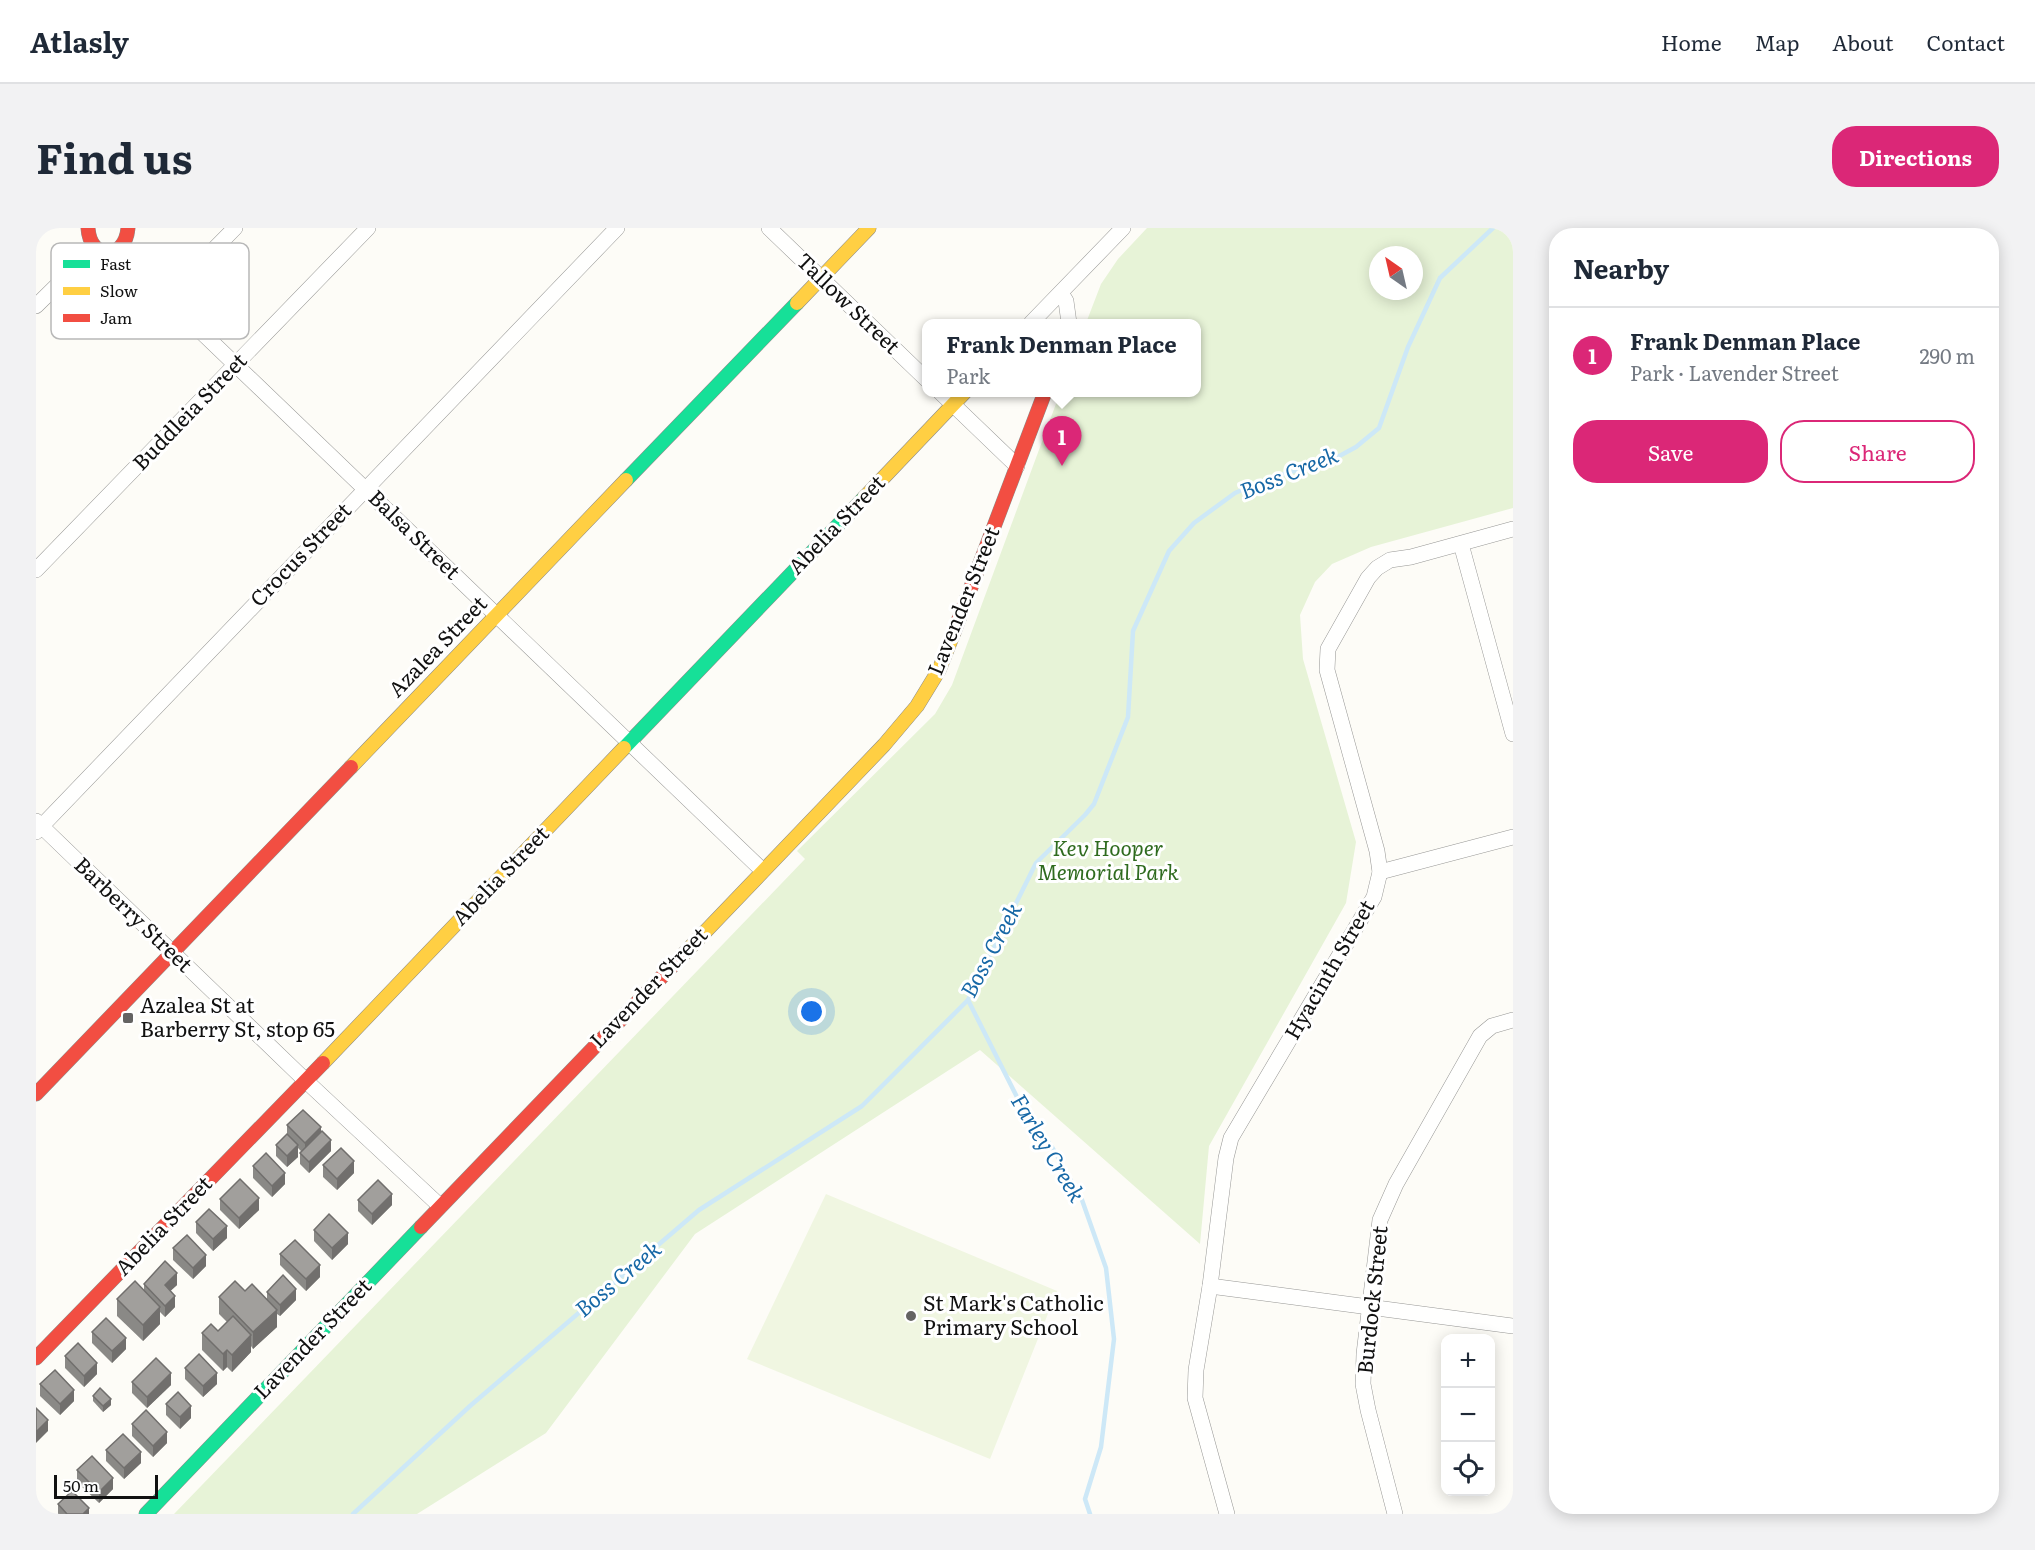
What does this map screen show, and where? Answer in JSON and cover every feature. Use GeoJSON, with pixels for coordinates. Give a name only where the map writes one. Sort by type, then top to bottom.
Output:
{"type":"FeatureCollection","features":[{"type":"Feature","properties":{"kind":"street"},"geometry":{"type":"LineString","coordinates":[[88,228],[88,238],[92,243]]}},
{"type":"Feature","properties":{"kind":"street"},"geometry":{"type":"LineString","coordinates":[[125,243],[128,228]]}},
{"type":"Feature","properties":{"kind":"street"},"geometry":{"type":"LineString","coordinates":[[220,243],[235,228]]}},
{"type":"Feature","properties":{"kind":"street","name":"Buddleia Street"},"geometry":{"type":"LineString","coordinates":[[36,570],[368,228]]}},
{"type":"Feature","properties":{"kind":"street","name":"Crocus Street"},"geometry":{"type":"LineString","coordinates":[[38,826],[617,228]]}},
{"type":"Feature","properties":{"kind":"street","name":"Tallow Street"},"geometry":{"type":"LineString","coordinates":[[769,228],[922,375]]}},
{"type":"Feature","properties":{"kind":"street","name":"Azalea Street"},"geometry":{"type":"LineString","coordinates":[[36,1094],[869,228]]}},
{"type":"Feature","properties":{"kind":"street"},"geometry":{"type":"LineString","coordinates":[[1042,319],[1060,293],[1123,228]]}},
{"type":"Feature","properties":{"kind":"street"},"geometry":{"type":"LineString","coordinates":[[36,306],[51,291]]}},
{"type":"Feature","properties":{"kind":"street"},"geometry":{"type":"LineString","coordinates":[[1060,293],[1066,302],[1068,319]]}},
{"type":"Feature","properties":{"kind":"street","name":"Balsa Street"},"geometry":{"type":"LineString","coordinates":[[209,339],[762,870]]}},
{"type":"Feature","properties":{"kind":"street"},"geometry":{"type":"LineString","coordinates":[[944,397],[1017,466]]}},
{"type":"Feature","properties":{"kind":"street","name":"Abelia Street"},"geometry":{"type":"LineString","coordinates":[[36,1358],[961,397]]}},
{"type":"Feature","properties":{"kind":"street","name":"Lavender Street"},"geometry":{"type":"LineString","coordinates":[[146,1514],[884,745],[917,706],[939,670],[1043,397]]}},
{"type":"Feature","properties":{"kind":"street","name":"Hyacinth Street"},"geometry":{"type":"LineString","coordinates":[[1227,1514],[1195,1398],[1196,1370],[1210,1286],[1226,1158],[1231,1138],[1374,897],[1380,872],[1377,851],[1327,670],[1328,649],[1368,578],[1377,568],[1390,560],[1411,557],[1513,529]]}},
{"type":"Feature","properties":{"kind":"street"},"geometry":{"type":"LineString","coordinates":[[1461,544],[1513,734]]}},
{"type":"Feature","properties":{"kind":"street","name":"Barberry Street"},"geometry":{"type":"LineString","coordinates":[[38,826],[440,1206]]}},
{"type":"Feature","properties":{"kind":"street"},"geometry":{"type":"LineString","coordinates":[[1380,872],[1513,837]]}},
{"type":"Feature","properties":{"kind":"street","name":"Burdock Street"},"geometry":{"type":"LineString","coordinates":[[1395,1514],[1363,1384],[1369,1308],[1380,1220],[1396,1184],[1480,1036],[1492,1026],[1513,1020]]}},
{"type":"Feature","properties":{"kind":"street"},"geometry":{"type":"LineString","coordinates":[[1210,1286],[1513,1326]]}},
{"type":"Feature","properties":{"kind":"green space","name":"Kev Hooper Memorial Park"},"geometry":{"type":"Polygon","coordinates":[[[1147,228],[1509,228],[1513,236],[1513,508],[1371,547],[1332,564],[1315,582],[1300,615],[1303,659],[1356,842],[1346,903],[1209,1146],[1200,1244],[980,1050],[695,1234],[546,1433],[417,1514],[174,1514],[805,859],[797,851],[935,714],[952,685],[1059,397],[1201,397],[1201,319],[1088,319],[1101,284],[1118,259],[1147,228]]]}},
{"type":"Feature","properties":{"kind":"green space"},"geometry":{"type":"Polygon","coordinates":[[[826,1194],[1057,1291],[990,1459],[747,1359],[826,1194]]]}},
{"type":"Feature","properties":{"kind":"building"},"geometry":{"type":"Polygon","coordinates":[[[303,1110],[321,1127],[305,1143],[287,1125],[303,1110]]]}},
{"type":"Feature","properties":{"kind":"building"},"geometry":{"type":"Polygon","coordinates":[[[322,1131],[331,1140],[309,1162],[300,1153],[322,1131]]]}},
{"type":"Feature","properties":{"kind":"building"},"geometry":{"type":"Polygon","coordinates":[[[287,1134],[298,1145],[287,1156],[276,1145],[287,1134]]]}},
{"type":"Feature","properties":{"kind":"building"},"geometry":{"type":"Polygon","coordinates":[[[341,1148],[354,1161],[337,1179],[323,1165],[341,1148]]]}},
{"type":"Feature","properties":{"kind":"building"},"geometry":{"type":"Polygon","coordinates":[[[266,1153],[285,1173],[272,1186],[253,1166],[266,1153]]]}},
{"type":"Feature","properties":{"kind":"building"},"geometry":{"type":"Polygon","coordinates":[[[240,1179],[259,1198],[239,1218],[220,1199],[240,1179]]]}},
{"type":"Feature","properties":{"kind":"building"},"geometry":{"type":"Polygon","coordinates":[[[378,1180],[392,1194],[372,1214],[358,1200],[378,1180]]]}},
{"type":"Feature","properties":{"kind":"building"},"geometry":{"type":"Polygon","coordinates":[[[209,1209],[227,1226],[213,1239],[196,1222],[209,1209]]]}},
{"type":"Feature","properties":{"kind":"building"},"geometry":{"type":"Polygon","coordinates":[[[329,1214],[348,1233],[332,1248],[314,1230],[329,1214]]]}},
{"type":"Feature","properties":{"kind":"building"},"geometry":{"type":"Polygon","coordinates":[[[187,1235],[206,1255],[193,1268],[173,1248],[187,1235]]]}},
{"type":"Feature","properties":{"kind":"building"},"geometry":{"type":"Polygon","coordinates":[[[295,1240],[320,1265],[306,1279],[280,1254],[295,1240]]]}},
{"type":"Feature","properties":{"kind":"building"},"geometry":{"type":"Polygon","coordinates":[[[165,1261],[177,1273],[165,1285],[175,1296],[165,1306],[144,1284],[165,1261]]]}},
{"type":"Feature","properties":{"kind":"building"},"geometry":{"type":"Polygon","coordinates":[[[283,1275],[296,1289],[280,1305],[267,1292],[283,1275]]]}},
{"type":"Feature","properties":{"kind":"building"},"geometry":{"type":"Polygon","coordinates":[[[135,1281],[160,1307],[143,1325],[117,1299],[135,1281]]]}},
{"type":"Feature","properties":{"kind":"building"},"geometry":{"type":"Polygon","coordinates":[[[235,1281],[245,1291],[252,1284],[277,1310],[253,1332],[219,1297],[235,1281]]]}},
{"type":"Feature","properties":{"kind":"building"},"geometry":{"type":"Polygon","coordinates":[[[233,1316],[251,1335],[232,1355],[227,1350],[223,1354],[202,1333],[211,1324],[218,1331],[233,1316]]]}},
{"type":"Feature","properties":{"kind":"building"},"geometry":{"type":"Polygon","coordinates":[[[106,1318],[126,1338],[112,1351],[92,1332],[106,1318]]]}},
{"type":"Feature","properties":{"kind":"building"},"geometry":{"type":"Polygon","coordinates":[[[78,1343],[97,1363],[84,1376],[65,1356],[78,1343]]]}},
{"type":"Feature","properties":{"kind":"building"},"geometry":{"type":"Polygon","coordinates":[[[199,1354],[217,1373],[203,1386],[185,1368],[199,1354]]]}},
{"type":"Feature","properties":{"kind":"building"},"geometry":{"type":"Polygon","coordinates":[[[156,1358],[171,1373],[147,1397],[132,1382],[156,1358]]]}},
{"type":"Feature","properties":{"kind":"building"},"geometry":{"type":"Polygon","coordinates":[[[55,1370],[74,1390],[60,1404],[40,1384],[55,1370]]]}},
{"type":"Feature","properties":{"kind":"building"},"geometry":{"type":"Polygon","coordinates":[[[100,1388],[111,1399],[103,1406],[93,1396],[100,1388]]]}},
{"type":"Feature","properties":{"kind":"building"},"geometry":{"type":"Polygon","coordinates":[[[178,1392],[191,1406],[180,1417],[166,1404],[178,1392]]]}},
{"type":"Feature","properties":{"kind":"building"},"geometry":{"type":"Polygon","coordinates":[[[36,1408],[48,1420],[36,1432],[36,1408]]]}},
{"type":"Feature","properties":{"kind":"building"},"geometry":{"type":"Polygon","coordinates":[[[146,1410],[167,1432],[153,1446],[132,1424],[146,1410]]]}},
{"type":"Feature","properties":{"kind":"building"},"geometry":{"type":"Polygon","coordinates":[[[123,1434],[141,1452],[124,1468],[106,1450],[123,1434]]]}},
{"type":"Feature","properties":{"kind":"building"},"geometry":{"type":"Polygon","coordinates":[[[92,1456],[113,1478],[99,1492],[77,1470],[92,1456]]]}},
{"type":"Feature","properties":{"kind":"building"},"geometry":{"type":"Polygon","coordinates":[[[72,1491],[89,1508],[83,1514],[67,1514],[58,1504],[72,1491]]]}},
{"type":"Feature","properties":{"kind":"waterway","name":"Boss Creek"},"geometry":{"type":"LineString","coordinates":[[353,1514],[470,1406],[699,1210],[862,1106],[968,1000],[1036,863],[1094,804],[1128,717],[1133,631],[1169,551],[1194,523],[1235,493],[1270,478],[1332,460],[1356,447],[1379,428],[1408,347],[1440,278],[1493,228]]}},
{"type":"Feature","properties":{"kind":"waterway","name":"Farley Creek"},"geometry":{"type":"LineString","coordinates":[[968,1000],[1019,1101],[1052,1147],[1082,1200],[1106,1268],[1114,1339],[1101,1447],[1085,1499],[1090,1514]]}},
{"type":"Feature","properties":{"kind":"traffic: fast"},"geometry":{"type":"LineString","coordinates":[[626,480],[797,303]]}},
{"type":"Feature","properties":{"kind":"traffic: fast"},"geometry":{"type":"LineString","coordinates":[[624,748],[864,498]]}},
{"type":"Feature","properties":{"kind":"traffic: fast"},"geometry":{"type":"LineString","coordinates":[[146,1514],[421,1227]]}},
{"type":"Feature","properties":{"kind":"traffic: slow"},"geometry":{"type":"LineString","coordinates":[[797,303],[869,228]]}},
{"type":"Feature","properties":{"kind":"traffic: slow"},"geometry":{"type":"LineString","coordinates":[[864,498],[960,397]]}},
{"type":"Feature","properties":{"kind":"traffic: slow"},"geometry":{"type":"LineString","coordinates":[[351,767],[626,480]]}},
{"type":"Feature","properties":{"kind":"traffic: slow"},"geometry":{"type":"LineString","coordinates":[[680,958],[884,745],[917,706],[939,670],[954,632]]}},
{"type":"Feature","properties":{"kind":"traffic: slow"},"geometry":{"type":"LineString","coordinates":[[323,1063],[624,748]]}},
{"type":"Feature","properties":{"kind":"traffic: jam"},"geometry":{"type":"LineString","coordinates":[[88,228],[92,243]]}},
{"type":"Feature","properties":{"kind":"traffic: jam"},"geometry":{"type":"LineString","coordinates":[[124,243],[128,228]]}},
{"type":"Feature","properties":{"kind":"traffic: jam"},"geometry":{"type":"LineString","coordinates":[[954,632],[1043,397]]}},
{"type":"Feature","properties":{"kind":"traffic: jam"},"geometry":{"type":"LineString","coordinates":[[36,1094],[351,767]]}},
{"type":"Feature","properties":{"kind":"traffic: jam"},"geometry":{"type":"LineString","coordinates":[[421,1227],[680,958]]}},
{"type":"Feature","properties":{"kind":"traffic: jam"},"geometry":{"type":"LineString","coordinates":[[36,1358],[323,1063]]}},
{"type":"Feature","properties":{"kind":"place","name":"Frank Denman Place"},"geometry":{"type":"Point","coordinates":[1062,466]}},
{"type":"Feature","properties":{"kind":"place","name":"Azalea St at Barberry St, stop 65"},"geometry":{"type":"Point","coordinates":[128,1018]}},
{"type":"Feature","properties":{"kind":"place","name":"St Mark's Catholic Primary School"},"geometry":{"type":"Point","coordinates":[911,1316]}}]}
